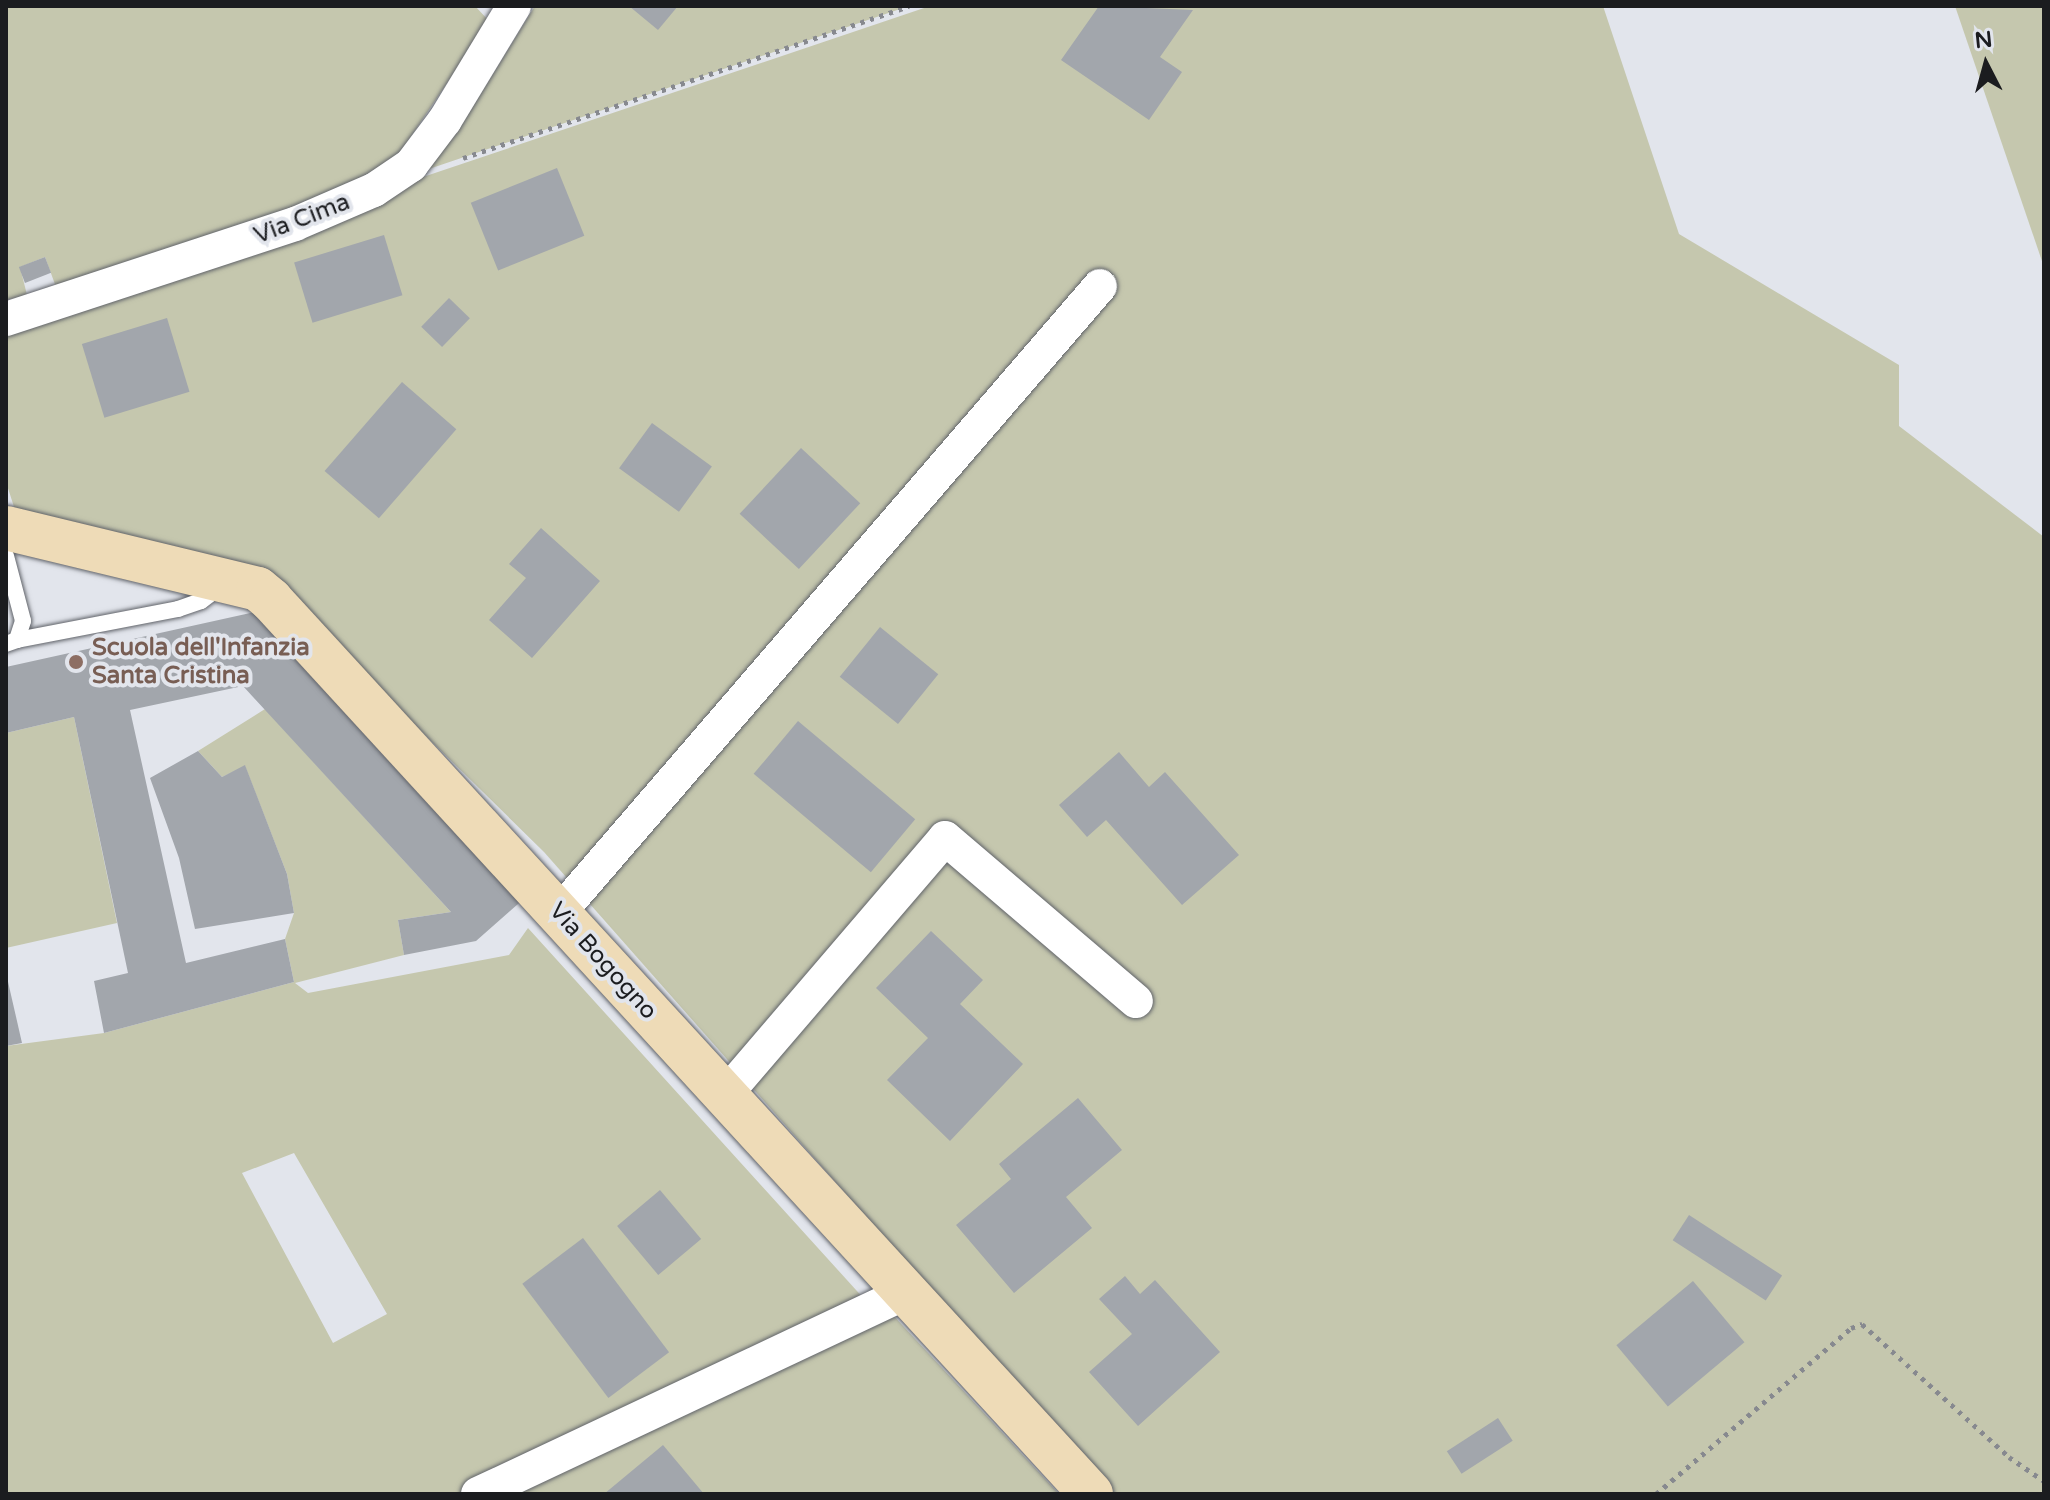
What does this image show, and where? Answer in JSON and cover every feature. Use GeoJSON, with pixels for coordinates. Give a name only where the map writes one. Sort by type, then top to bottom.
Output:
{"type":"FeatureCollection","features":[{"type":"Feature","properties":{"kind":"main road","name":"Via Bogogno"},"geometry":{"type":"LineString","coordinates":[[6,528],[212,592],[258,589],[271,600],[1091,1494]]}},
{"type":"Feature","properties":{"kind":"street","name":"Via Cima"},"geometry":{"type":"LineString","coordinates":[[6,319],[295,224],[374,190],[411,165],[437,131],[514,6]]}},
{"type":"Feature","properties":{"kind":"street"},"geometry":{"type":"LineString","coordinates":[[559,913],[1100,286]]}},
{"type":"Feature","properties":{"kind":"street"},"geometry":{"type":"LineString","coordinates":[[725,1095],[945,838],[1136,1001]]}},
{"type":"Feature","properties":{"kind":"street"},"geometry":{"type":"LineString","coordinates":[[478,1494],[907,1292]]}},
{"type":"Feature","properties":{"kind":"lane"},"geometry":{"type":"LineString","coordinates":[[6,556],[23,621],[12,642]]}},
{"type":"Feature","properties":{"kind":"lane"},"geometry":{"type":"LineString","coordinates":[[12,642],[212,592]]}},
{"type":"Feature","properties":{"kind":"path"},"geometry":{"type":"LineString","coordinates":[[450,162],[909,6]]}},
{"type":"Feature","properties":{"kind":"path"},"geometry":{"type":"LineString","coordinates":[[1656,1494],[1851,1328],[1862,1324],[2009,1457],[2044,1481]]}},
{"type":"Feature","properties":{"kind":"green space"},"geometry":{"type":"Polygon","coordinates":[[[6,6],[475,6],[489,21],[399,154],[377,171],[320,198],[56,287],[45,257],[20,267],[27,295],[6,300],[6,6]]]}},
{"type":"Feature","properties":{"kind":"green space"},"geometry":{"type":"Polygon","coordinates":[[[535,6],[909,6],[420,172],[459,129],[535,6]]]}},
{"type":"Feature","properties":{"kind":"green space"},"geometry":{"type":"Polygon","coordinates":[[[930,6],[1603,6],[1679,234],[1899,365],[1899,426],[2044,537],[2044,1494],[1111,1494],[544,852],[257,570],[15,510],[6,482],[6,334],[420,178],[930,6]]]}},
{"type":"Feature","properties":{"kind":"green space"},"geometry":{"type":"Polygon","coordinates":[[[1955,6],[2044,6],[2044,267],[1955,6]]]}},
{"type":"Feature","properties":{"kind":"green space"},"geometry":{"type":"Polygon","coordinates":[[[265,709],[451,912],[398,920],[404,955],[295,983],[308,993],[509,955],[528,928],[866,1301],[891,1313],[1059,1494],[6,1494],[6,1046],[104,1033],[294,982],[285,939],[294,913],[287,874],[245,766],[222,777],[198,751],[265,709]],[[294,1153],[242,1173],[333,1343],[387,1314],[294,1153]]]}},
{"type":"Feature","properties":{"kind":"green space"},"geometry":{"type":"Polygon","coordinates":[[[74,717],[117,923],[6,948],[6,733],[74,717]]]}},
{"type":"Feature","properties":{"kind":"building"},"geometry":{"type":"Polygon","coordinates":[[[629,6],[678,6],[658,30],[629,6]]]}},
{"type":"Feature","properties":{"kind":"building"},"geometry":{"type":"Polygon","coordinates":[[[1099,6],[1193,10],[1160,57],[1182,72],[1149,120],[1061,60],[1099,6]]]}},
{"type":"Feature","properties":{"kind":"building"},"geometry":{"type":"Polygon","coordinates":[[[557,168],[584,236],[498,271],[471,203],[557,168]]]}},
{"type":"Feature","properties":{"kind":"building"},"geometry":{"type":"Polygon","coordinates":[[[384,235],[402,295],[313,323],[294,262],[384,235]]]}},
{"type":"Feature","properties":{"kind":"building"},"geometry":{"type":"Polygon","coordinates":[[[45,257],[51,273],[25,283],[19,267],[45,257]]]}},
{"type":"Feature","properties":{"kind":"building"},"geometry":{"type":"Polygon","coordinates":[[[449,298],[470,318],[442,347],[421,327],[449,298]]]}},
{"type":"Feature","properties":{"kind":"building"},"geometry":{"type":"Polygon","coordinates":[[[167,318],[190,392],[104,418],[82,344],[167,318]]]}},
{"type":"Feature","properties":{"kind":"building"},"geometry":{"type":"Polygon","coordinates":[[[402,382],[456,429],[379,518],[325,471],[402,382]]]}},
{"type":"Feature","properties":{"kind":"building"},"geometry":{"type":"Polygon","coordinates":[[[652,423],[712,466],[679,512],[619,468],[652,423]]]}},
{"type":"Feature","properties":{"kind":"building"},"geometry":{"type":"Polygon","coordinates":[[[801,448],[860,503],[799,569],[740,514],[801,448]]]}},
{"type":"Feature","properties":{"kind":"building"},"geometry":{"type":"Polygon","coordinates":[[[541,528],[600,581],[532,658],[489,620],[526,578],[509,564],[541,528]]]}},
{"type":"Feature","properties":{"kind":"building"},"geometry":{"type":"Polygon","coordinates":[[[268,609],[526,897],[476,941],[404,955],[398,920],[451,912],[243,686],[130,710],[186,963],[285,939],[294,982],[104,1033],[94,981],[128,973],[74,717],[6,733],[6,667],[268,609]]]}},
{"type":"Feature","properties":{"kind":"building"},"geometry":{"type":"Polygon","coordinates":[[[880,627],[938,674],[898,724],[840,677],[880,627]]]}},
{"type":"Feature","properties":{"kind":"building"},"geometry":{"type":"Polygon","coordinates":[[[798,721],[915,819],[871,872],[754,774],[798,721]]]}},
{"type":"Feature","properties":{"kind":"building"},"geometry":{"type":"Polygon","coordinates":[[[198,751],[222,777],[245,765],[287,874],[294,913],[195,929],[179,858],[150,778],[198,751]]]}},
{"type":"Feature","properties":{"kind":"building"},"geometry":{"type":"Polygon","coordinates":[[[1119,752],[1149,787],[1165,772],[1239,855],[1182,905],[1106,820],[1087,837],[1059,805],[1119,752]]]}},
{"type":"Feature","properties":{"kind":"building"},"geometry":{"type":"Polygon","coordinates":[[[931,931],[983,980],[960,1004],[1023,1064],[950,1141],[887,1080],[928,1038],[876,988],[931,931]]]}},
{"type":"Feature","properties":{"kind":"building"},"geometry":{"type":"Polygon","coordinates":[[[6,973],[22,1043],[6,1046],[6,973]]]}},
{"type":"Feature","properties":{"kind":"building"},"geometry":{"type":"Polygon","coordinates":[[[1078,1098],[1122,1150],[1066,1197],[1092,1228],[1014,1293],[956,1225],[1011,1179],[999,1164],[1078,1098]]]}},
{"type":"Feature","properties":{"kind":"building"},"geometry":{"type":"Polygon","coordinates":[[[660,1190],[701,1239],[658,1275],[617,1226],[660,1190]]]}},
{"type":"Feature","properties":{"kind":"building"},"geometry":{"type":"Polygon","coordinates":[[[1689,1215],[1782,1275],[1766,1301],[1673,1240],[1689,1215]]]}},
{"type":"Feature","properties":{"kind":"building"},"geometry":{"type":"Polygon","coordinates":[[[583,1238],[669,1352],[608,1398],[522,1284],[583,1238]]]}},
{"type":"Feature","properties":{"kind":"building"},"geometry":{"type":"Polygon","coordinates":[[[1125,1276],[1140,1294],[1155,1280],[1220,1352],[1138,1426],[1089,1372],[1132,1334],[1099,1299],[1125,1276]]]}},
{"type":"Feature","properties":{"kind":"building"},"geometry":{"type":"Polygon","coordinates":[[[1693,1281],[1744,1342],[1668,1407],[1616,1345],[1693,1281]]]}},
{"type":"Feature","properties":{"kind":"building"},"geometry":{"type":"Polygon","coordinates":[[[1498,1418],[1513,1441],[1462,1474],[1447,1451],[1498,1418]]]}},
{"type":"Feature","properties":{"kind":"building"},"geometry":{"type":"Polygon","coordinates":[[[663,1445],[704,1494],[604,1494],[663,1445]]]}},
{"type":"Feature","properties":{"kind":"place","name":"Scuola dell'Infanzia Santa Cristina"},"geometry":{"type":"Point","coordinates":[76,662]}}]}
